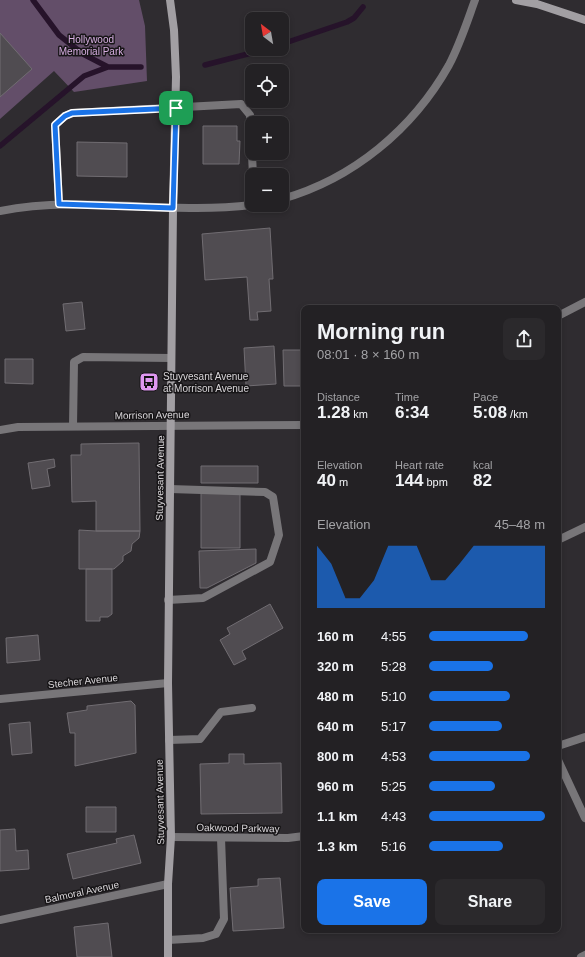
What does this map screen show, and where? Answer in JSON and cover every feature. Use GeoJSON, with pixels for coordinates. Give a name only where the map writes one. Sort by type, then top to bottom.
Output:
{"type":"FeatureCollection","features":[{"type":"Feature","properties":{"kind":"main road","name":"Stuyvesant Avenue"},"geometry":{"type":"LineString","coordinates":[[168,957],[168,884],[171,837],[168,600],[173,208],[176,108],[174,30],[170,0]]}},
{"type":"Feature","properties":{"kind":"main road"},"geometry":{"type":"LineString","coordinates":[[516,0],[537,4],[585,20]]}},
{"type":"Feature","properties":{"kind":"street"},"geometry":{"type":"LineString","coordinates":[[289,197],[320,186],[345,172],[370,155],[393,136],[419,108],[449,65],[462,38],[475,0]]}},
{"type":"Feature","properties":{"kind":"street"},"geometry":{"type":"LineString","coordinates":[[59,204],[55,125],[65,116],[72,113],[241,104],[250,115],[252,168]]}},
{"type":"Feature","properties":{"kind":"street"},"geometry":{"type":"LineString","coordinates":[[0,211],[29,206],[59,204],[173,208],[245,206]]}},
{"type":"Feature","properties":{"kind":"street"},"geometry":{"type":"LineString","coordinates":[[561,314],[585,302]]}},
{"type":"Feature","properties":{"kind":"street"},"geometry":{"type":"LineString","coordinates":[[73,426],[74,362],[78,359],[83,357],[171,358]]}},
{"type":"Feature","properties":{"kind":"street","name":"Morrison Avenue"},"geometry":{"type":"LineString","coordinates":[[0,430],[18,427],[73,426],[301,425]]}},
{"type":"Feature","properties":{"kind":"street"},"geometry":{"type":"LineString","coordinates":[[168,600],[203,598],[270,562],[279,535],[273,497],[265,492],[170,489]]}},
{"type":"Feature","properties":{"kind":"street"},"geometry":{"type":"LineString","coordinates":[[561,538],[585,526]]}},
{"type":"Feature","properties":{"kind":"street","name":"Stecher Avenue"},"geometry":{"type":"LineString","coordinates":[[0,699],[168,683]]}},
{"type":"Feature","properties":{"kind":"street"},"geometry":{"type":"LineString","coordinates":[[169,740],[200,739],[221,712],[252,708]]}},
{"type":"Feature","properties":{"kind":"street"},"geometry":{"type":"LineString","coordinates":[[561,745],[585,737]]}},
{"type":"Feature","properties":{"kind":"street"},"geometry":{"type":"LineString","coordinates":[[561,766],[585,818]]}},
{"type":"Feature","properties":{"kind":"street","name":"Oakwood Parkway"},"geometry":{"type":"LineString","coordinates":[[171,837],[288,838],[301,836]]}},
{"type":"Feature","properties":{"kind":"street"},"geometry":{"type":"LineString","coordinates":[[168,940],[203,938],[216,934],[224,919],[221,838]]}},
{"type":"Feature","properties":{"kind":"street","name":"Balmoral Avenue"},"geometry":{"type":"LineString","coordinates":[[0,920],[168,884]]}},
{"type":"Feature","properties":{"kind":"street"},"geometry":{"type":"LineString","coordinates":[[581,957],[585,955]]}},
{"type":"Feature","properties":{"kind":"green space","name":"Hollywood Memorial Park"},"geometry":{"type":"Polygon","coordinates":[[[0,0],[139,0],[145,26],[147,81],[74,92],[54,71],[0,119],[0,0]]]}},
{"type":"Feature","properties":{"kind":"building"},"geometry":{"type":"Polygon","coordinates":[[[0,33],[32,69],[0,97],[0,33]]]}},
{"type":"Feature","properties":{"kind":"building"},"geometry":{"type":"Polygon","coordinates":[[[203,126],[237,126],[237,141],[240,141],[239,164],[203,164],[203,126]]]}},
{"type":"Feature","properties":{"kind":"building"},"geometry":{"type":"Polygon","coordinates":[[[77,142],[127,143],[127,177],[77,176],[77,142]]]}},
{"type":"Feature","properties":{"kind":"building"},"geometry":{"type":"Polygon","coordinates":[[[270,228],[273,279],[269,279],[271,311],[257,312],[258,320],[250,320],[247,277],[205,280],[202,234],[270,228]]]}},
{"type":"Feature","properties":{"kind":"building"},"geometry":{"type":"Polygon","coordinates":[[[82,302],[85,329],[66,331],[63,304],[82,302]]]}},
{"type":"Feature","properties":{"kind":"building"},"geometry":{"type":"Polygon","coordinates":[[[274,346],[276,384],[246,386],[244,348],[274,346]]]}},
{"type":"Feature","properties":{"kind":"building"},"geometry":{"type":"Polygon","coordinates":[[[283,350],[301,350],[301,386],[284,386],[283,350]]]}},
{"type":"Feature","properties":{"kind":"building"},"geometry":{"type":"Polygon","coordinates":[[[5,359],[33,359],[33,384],[5,383],[5,359]]]}},
{"type":"Feature","properties":{"kind":"building"},"geometry":{"type":"Polygon","coordinates":[[[139,443],[140,531],[96,531],[96,501],[72,502],[71,455],[81,455],[81,444],[139,443]]]}},
{"type":"Feature","properties":{"kind":"building"},"geometry":{"type":"Polygon","coordinates":[[[54,459],[55,467],[47,469],[50,486],[32,489],[28,463],[54,459]]]}},
{"type":"Feature","properties":{"kind":"building"},"geometry":{"type":"Polygon","coordinates":[[[201,466],[258,466],[258,483],[201,483],[201,466]]]}},
{"type":"Feature","properties":{"kind":"building"},"geometry":{"type":"Polygon","coordinates":[[[201,493],[240,493],[240,548],[201,548],[201,493]]]}},
{"type":"Feature","properties":{"kind":"building"},"geometry":{"type":"Polygon","coordinates":[[[79,530],[140,531],[139,538],[132,544],[131,551],[123,556],[123,561],[114,569],[79,569],[79,530]]]}},
{"type":"Feature","properties":{"kind":"building"},"geometry":{"type":"Polygon","coordinates":[[[256,549],[256,563],[207,588],[200,588],[199,551],[256,549]]]}},
{"type":"Feature","properties":{"kind":"building"},"geometry":{"type":"Polygon","coordinates":[[[86,569],[112,569],[112,614],[108,617],[100,617],[100,621],[86,621],[86,569]]]}},
{"type":"Feature","properties":{"kind":"building"},"geometry":{"type":"Polygon","coordinates":[[[270,604],[283,628],[242,651],[246,659],[234,665],[220,640],[230,634],[227,628],[270,604]]]}},
{"type":"Feature","properties":{"kind":"building"},"geometry":{"type":"Polygon","coordinates":[[[38,635],[40,660],[7,663],[6,638],[38,635]]]}},
{"type":"Feature","properties":{"kind":"building"},"geometry":{"type":"Polygon","coordinates":[[[131,701],[135,705],[136,753],[75,766],[75,733],[70,733],[67,713],[87,710],[87,706],[131,701]]]}},
{"type":"Feature","properties":{"kind":"building"},"geometry":{"type":"Polygon","coordinates":[[[30,722],[32,753],[12,755],[9,724],[30,722]]]}},
{"type":"Feature","properties":{"kind":"building"},"geometry":{"type":"Polygon","coordinates":[[[229,754],[244,754],[244,764],[281,763],[282,813],[201,814],[200,764],[229,763],[229,754]]]}},
{"type":"Feature","properties":{"kind":"building"},"geometry":{"type":"Polygon","coordinates":[[[86,807],[116,807],[116,832],[86,832],[86,807]]]}},
{"type":"Feature","properties":{"kind":"building"},"geometry":{"type":"Polygon","coordinates":[[[15,829],[16,851],[28,850],[29,869],[0,871],[0,830],[15,829]]]}},
{"type":"Feature","properties":{"kind":"building"},"geometry":{"type":"Polygon","coordinates":[[[134,835],[141,863],[73,879],[67,854],[117,843],[116,839],[134,835]]]}},
{"type":"Feature","properties":{"kind":"building"},"geometry":{"type":"Polygon","coordinates":[[[280,878],[284,928],[233,931],[230,888],[258,886],[258,879],[280,878]]]}},
{"type":"Feature","properties":{"kind":"building"},"geometry":{"type":"Polygon","coordinates":[[[108,923],[112,957],[77,957],[74,927],[108,923]]]}},
{"type":"Feature","properties":{"kind":"waterway"},"geometry":{"type":"LineString","coordinates":[[33,0],[59,35],[83,54],[108,67],[141,67]]}},
{"type":"Feature","properties":{"kind":"waterway"},"geometry":{"type":"LineString","coordinates":[[289,42],[347,22],[354,18],[363,7]]}},
{"type":"Feature","properties":{"kind":"waterway"},"geometry":{"type":"LineString","coordinates":[[205,65],[245,55]]}},
{"type":"Feature","properties":{"kind":"waterway"},"geometry":{"type":"LineString","coordinates":[[0,146],[84,76],[108,67]]}},
{"type":"Feature","properties":{"kind":"place","name":"Stuyvesant Avenue at Morrison Avenue"},"geometry":{"type":"Point","coordinates":[149,382]}},
{"type":"Feature","properties":{"kind":"route"},"geometry":{"type":"LineString","coordinates":[[176,108],[173,208],[59,204],[55,125],[65,116],[72,113],[176,108]]}}]}
